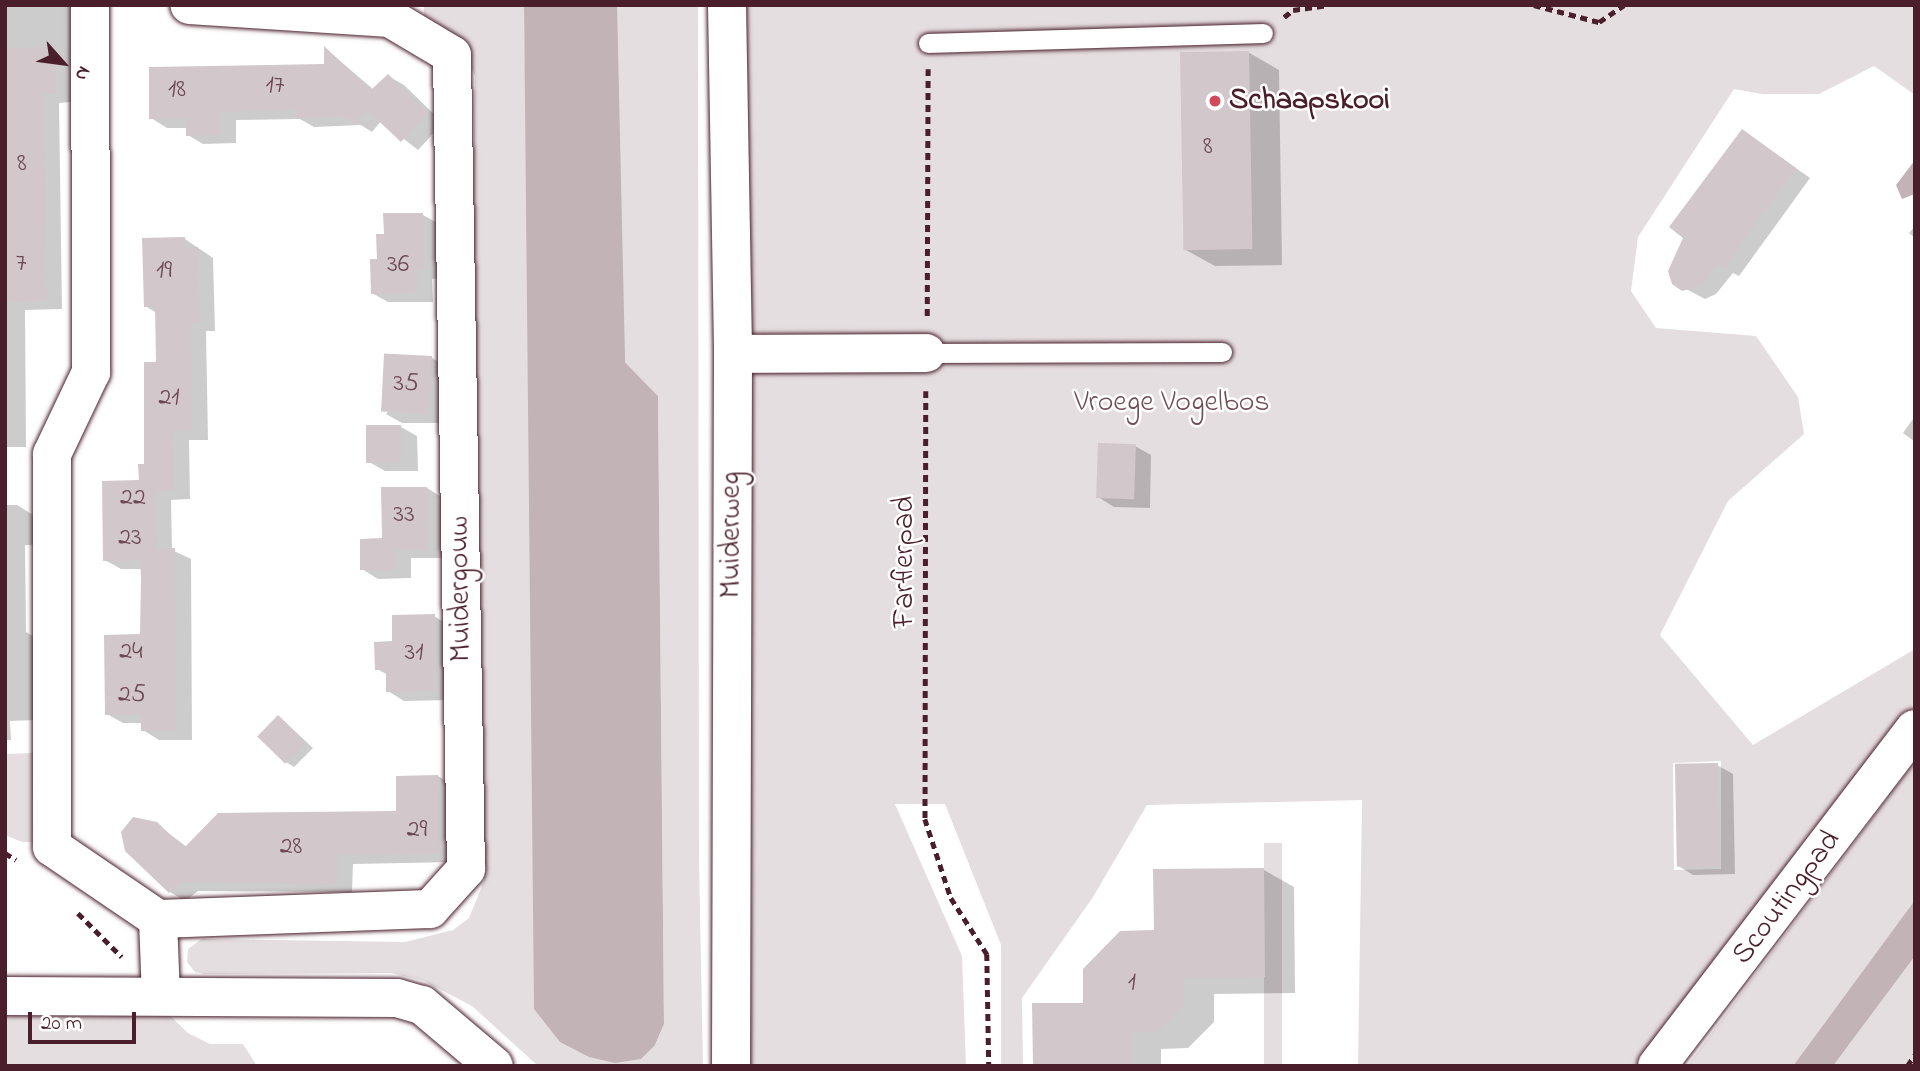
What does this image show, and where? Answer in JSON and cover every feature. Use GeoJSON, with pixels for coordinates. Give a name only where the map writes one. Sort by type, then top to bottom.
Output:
{"type":"FeatureCollection","features":[{"type":"Feature","properties":{"kind":"street"},"geometry":{"type":"LineString","coordinates":[[90,5],[91,372],[52,454],[52,846],[158,919],[161,996]]}},
{"type":"Feature","properties":{"kind":"street","name":"Muidergouw"},"geometry":{"type":"LineString","coordinates":[[158,919],[430,909],[466,869],[452,55],[394,11],[189,5]]}},
{"type":"Feature","properties":{"kind":"street","name":"Muiderweg"},"geometry":{"type":"LineString","coordinates":[[727,5],[733,354],[731,1066]]}},
{"type":"Feature","properties":{"kind":"street"},"geometry":{"type":"LineString","coordinates":[[733,354],[926,353]]}},
{"type":"Feature","properties":{"kind":"street","name":"Scoutingpad"},"geometry":{"type":"LineString","coordinates":[[1657,1066],[1915,729]]}},
{"type":"Feature","properties":{"kind":"street"},"geometry":{"type":"LineString","coordinates":[[5,996],[397,998],[422,1005],[494,1066]]}},
{"type":"Feature","properties":{"kind":"lane"},"geometry":{"type":"LineString","coordinates":[[928,43],[1263,33]]}},
{"type":"Feature","properties":{"kind":"lane"},"geometry":{"type":"LineString","coordinates":[[926,353],[1222,352]]}},
{"type":"Feature","properties":{"kind":"path"},"geometry":{"type":"LineString","coordinates":[[1293,5],[1293,10],[1329,5]]}},
{"type":"Feature","properties":{"kind":"path"},"geometry":{"type":"LineString","coordinates":[[1534,5],[1599,22],[1624,5]]}},
{"type":"Feature","properties":{"kind":"path","name":"Farflerpad"},"geometry":{"type":"LineString","coordinates":[[928,43],[925,819],[951,898],[987,954],[989,1066]]}},
{"type":"Feature","properties":{"kind":"path"},"geometry":{"type":"LineString","coordinates":[[1907,1066],[1915,1055]]}},
{"type":"Feature","properties":{"kind":"green space"},"geometry":{"type":"Polygon","coordinates":[[[424,5],[524,5],[529,359],[655,1045],[664,1024],[658,396],[603,341],[594,216],[592,5],[698,5],[699,859],[703,1066],[538,1066],[472,1006],[424,981],[391,973],[205,974],[195,972],[187,962],[188,949],[202,939],[405,942],[453,930],[469,918],[484,881],[473,193],[475,76],[461,45],[424,15],[424,5]]]}},
{"type":"Feature","properties":{"kind":"green space","name":"Vroege Vogelbos"},"geometry":{"type":"Polygon","coordinates":[[[739,5],[1915,5],[1915,95],[1874,66],[1819,94],[1762,94],[1734,89],[1638,237],[1631,291],[1656,328],[1756,336],[1798,397],[1804,434],[1728,501],[1660,635],[1753,745],[1915,649],[1915,710],[1640,1066],[1358,1066],[1362,800],[1147,805],[1093,897],[1022,998],[1023,1066],[1001,1066],[1001,945],[945,804],[895,804],[962,956],[966,1066],[743,1066],[739,5]],[[1721,761],[1673,763],[1674,870],[1721,869],[1721,761]]]}},
{"type":"Feature","properties":{"kind":"green space"},"geometry":{"type":"Polygon","coordinates":[[[33,753],[32,842],[22,842],[5,835],[5,754],[33,753]]]}},
{"type":"Feature","properties":{"kind":"green space"},"geometry":{"type":"Polygon","coordinates":[[[1915,761],[1915,900],[1793,1066],[1687,1066],[1915,761]]]}},
{"type":"Feature","properties":{"kind":"green space"},"geometry":{"type":"Polygon","coordinates":[[[1264,843],[1282,843],[1282,1066],[1264,1066],[1264,843]]]}},
{"type":"Feature","properties":{"kind":"green space"},"geometry":{"type":"Polygon","coordinates":[[[1915,956],[1915,1066],[1833,1066],[1915,956]]]}},
{"type":"Feature","properties":{"kind":"green space"},"geometry":{"type":"Polygon","coordinates":[[[5,1009],[163,1009],[188,1033],[210,1044],[243,1044],[257,1066],[5,1066],[5,1009]]]}},
{"type":"Feature","properties":{"kind":"shaded area"},"geometry":{"type":"Polygon","coordinates":[[[524,5],[592,5],[594,216],[603,340],[658,396],[664,1024],[655,1045],[641,1059],[615,1063],[589,1057],[560,1042],[534,1009],[524,5]]]}},
{"type":"Feature","properties":{"kind":"shaded area"},"geometry":{"type":"Polygon","coordinates":[[[1915,160],[1915,194],[1902,199],[1896,185],[1915,160]]]}},
{"type":"Feature","properties":{"kind":"shaded area"},"geometry":{"type":"Polygon","coordinates":[[[1915,900],[1915,956],[1833,1066],[1793,1066],[1915,900]]]}},
{"type":"Feature","properties":{"kind":"building"},"geometry":{"type":"Polygon","coordinates":[[[324,46],[371,90],[388,74],[428,113],[401,142],[367,110],[355,124],[348,117],[296,118],[297,110],[221,112],[221,135],[186,136],[186,119],[149,119],[149,67],[324,64],[324,46]]]}},
{"type":"Feature","properties":{"kind":"building"},"geometry":{"type":"Polygon","coordinates":[[[55,47],[56,94],[44,94],[47,301],[5,302],[5,48],[55,47]]]}},
{"type":"Feature","properties":{"kind":"building","name":"Schaapskooi"},"geometry":{"type":"Polygon","coordinates":[[[1249,51],[1252,249],[1183,250],[1180,52],[1249,51]]]}},
{"type":"Feature","properties":{"kind":"building"},"geometry":{"type":"Polygon","coordinates":[[[1742,129],[1796,168],[1724,269],[1718,265],[1701,286],[1682,291],[1672,284],[1668,271],[1683,238],[1669,227],[1742,129]]]}},
{"type":"Feature","properties":{"kind":"building"},"geometry":{"type":"Polygon","coordinates":[[[383,213],[423,213],[424,270],[417,270],[417,293],[371,294],[370,259],[377,259],[376,234],[384,234],[383,213]]]}},
{"type":"Feature","properties":{"kind":"building"},"geometry":{"type":"Polygon","coordinates":[[[185,237],[185,248],[198,247],[199,322],[191,323],[192,431],[173,432],[174,491],[156,491],[157,549],[175,548],[176,731],[141,731],[141,715],[105,715],[104,635],[140,634],[141,578],[140,560],[103,561],[102,481],[139,480],[138,464],[144,464],[144,362],[156,362],[155,307],[144,307],[142,238],[185,237]]]}},
{"type":"Feature","properties":{"kind":"building"},"geometry":{"type":"Polygon","coordinates":[[[384,353],[432,356],[429,414],[381,411],[384,353]]]}},
{"type":"Feature","properties":{"kind":"building"},"geometry":{"type":"Polygon","coordinates":[[[366,425],[401,425],[401,463],[366,463],[366,425]]]}},
{"type":"Feature","properties":{"kind":"building"},"geometry":{"type":"Polygon","coordinates":[[[1098,443],[1136,444],[1134,499],[1096,498],[1098,443]]]}},
{"type":"Feature","properties":{"kind":"building"},"geometry":{"type":"Polygon","coordinates":[[[381,487],[427,487],[428,550],[395,550],[395,570],[360,570],[360,539],[382,538],[381,487]]]}},
{"type":"Feature","properties":{"kind":"building"},"geometry":{"type":"Polygon","coordinates":[[[435,614],[435,691],[386,692],[386,670],[375,670],[374,642],[392,641],[392,615],[435,614]]]}},
{"type":"Feature","properties":{"kind":"building"},"geometry":{"type":"Polygon","coordinates":[[[278,715],[306,742],[285,764],[257,737],[278,715]]]}},
{"type":"Feature","properties":{"kind":"building"},"geometry":{"type":"Polygon","coordinates":[[[1718,763],[1720,866],[1677,867],[1675,764],[1718,763]]]}},
{"type":"Feature","properties":{"kind":"building"},"geometry":{"type":"Polygon","coordinates":[[[438,775],[439,854],[337,855],[337,884],[181,882],[169,893],[125,851],[121,832],[133,817],[157,822],[184,848],[218,813],[396,811],[396,776],[438,775]]]}},
{"type":"Feature","properties":{"kind":"building"},"geometry":{"type":"Polygon","coordinates":[[[1264,868],[1265,977],[1184,978],[1184,1005],[1157,1032],[1131,1032],[1131,1066],[1033,1066],[1032,1003],[1083,1003],[1083,969],[1120,931],[1154,930],[1153,869],[1264,868]]]}},
{"type":"Feature","properties":{"kind":"waterway"},"geometry":{"type":"LineString","coordinates":[[598,5],[607,395]]}},
{"type":"Feature","properties":{"kind":"place","name":"Schaapskooi"},"geometry":{"type":"Point","coordinates":[1215,101]}}]}
